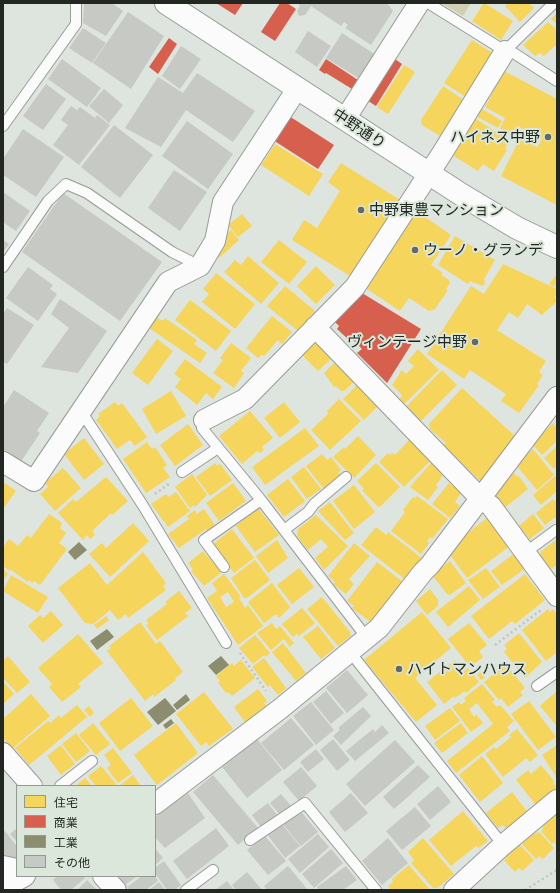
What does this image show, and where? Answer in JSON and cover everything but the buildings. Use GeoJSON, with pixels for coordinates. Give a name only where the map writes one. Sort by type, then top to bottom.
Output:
{"type":"FeatureCollection","features":[{"type":"Feature","properties":{"kind":"main road","name":"中野通り"},"geometry":{"type":"LineString","coordinates":[[166,3],[429,174],[512,225],[557,247]]}},
{"type":"Feature","properties":{"kind":"street"},"geometry":{"type":"LineString","coordinates":[[344,119],[419,3]]}},
{"type":"Feature","properties":{"kind":"street"},"geometry":{"type":"LineString","coordinates":[[204,420],[245,399],[355,287],[429,174],[505,51]]}},
{"type":"Feature","properties":{"kind":"street"},"geometry":{"type":"LineString","coordinates":[[3,462],[34,481],[168,282],[200,266],[214,241],[223,202],[297,89]]}},
{"type":"Feature","properties":{"kind":"street"},"geometry":{"type":"LineString","coordinates":[[315,327],[480,498],[491,506],[526,552],[552,601]]}},
{"type":"Feature","properties":{"kind":"street"},"geometry":{"type":"LineString","coordinates":[[156,803],[280,710],[379,628],[430,565],[480,498],[554,407]]}},
{"type":"Feature","properties":{"kind":"street"},"geometry":{"type":"LineString","coordinates":[[3,753],[31,785]]}},
{"type":"Feature","properties":{"kind":"street"},"geometry":{"type":"LineString","coordinates":[[454,890],[503,844],[557,800]]}},
{"type":"Feature","properties":{"kind":"street"},"geometry":{"type":"LineString","coordinates":[[3,866],[16,869]]}},
{"type":"Feature","properties":{"kind":"street"},"geometry":{"type":"LineString","coordinates":[[3,888],[22,877]]}},
{"type":"Feature","properties":{"kind":"street"},"geometry":{"type":"LineString","coordinates":[[104,877],[116,890]]}},
{"type":"Feature","properties":{"kind":"lane"},"geometry":{"type":"LineString","coordinates":[[3,126],[76,24],[76,3]]}},
{"type":"Feature","properties":{"kind":"lane"},"geometry":{"type":"LineString","coordinates":[[428,3],[505,51],[512,52],[557,81]]}},
{"type":"Feature","properties":{"kind":"lane"},"geometry":{"type":"LineString","coordinates":[[505,51],[554,3]]}},
{"type":"Feature","properties":{"kind":"lane"},"geometry":{"type":"LineString","coordinates":[[3,267],[48,201],[66,184],[87,193],[172,252],[200,266]]}},
{"type":"Feature","properties":{"kind":"lane"},"geometry":{"type":"LineString","coordinates":[[81,411],[142,504],[226,643]]}},
{"type":"Feature","properties":{"kind":"lane"},"geometry":{"type":"LineString","coordinates":[[204,420],[202,428],[261,500],[329,591],[367,638]]}},
{"type":"Feature","properties":{"kind":"lane"},"geometry":{"type":"LineString","coordinates":[[182,472],[218,448]]}},
{"type":"Feature","properties":{"kind":"lane"},"geometry":{"type":"LineString","coordinates":[[284,530],[308,512],[314,504],[346,477]]}},
{"type":"Feature","properties":{"kind":"lane"},"geometry":{"type":"LineString","coordinates":[[224,567],[204,540],[261,500]]}},
{"type":"Feature","properties":{"kind":"lane"},"geometry":{"type":"LineString","coordinates":[[526,552],[556,530]]}},
{"type":"Feature","properties":{"kind":"lane"},"geometry":{"type":"LineString","coordinates":[[350,652],[503,844]]}},
{"type":"Feature","properties":{"kind":"lane"},"geometry":{"type":"LineString","coordinates":[[537,686],[557,672]]}},
{"type":"Feature","properties":{"kind":"lane"},"geometry":{"type":"LineString","coordinates":[[61,785],[92,761]]}},
{"type":"Feature","properties":{"kind":"lane"},"geometry":{"type":"LineString","coordinates":[[250,840],[305,803],[376,890]]}},
{"type":"Feature","properties":{"kind":"lane"},"geometry":{"type":"LineString","coordinates":[[186,890],[213,870]]}},
{"type":"Feature","properties":{"kind":"path"},"geometry":{"type":"LineString","coordinates":[[149,499],[179,477],[182,472]]}},
{"type":"Feature","properties":{"kind":"path"},"geometry":{"type":"LineString","coordinates":[[495,645],[552,601]]}},
{"type":"Feature","properties":{"kind":"path"},"geometry":{"type":"LineString","coordinates":[[226,643],[236,648],[280,710]]}},
{"type":"Feature","properties":{"kind":"path"},"geometry":{"type":"LineString","coordinates":[[525,890],[557,870]]}},
{"type":"Feature","properties":{"kind":"green space"},"geometry":{"type":"Polygon","coordinates":[[[441,3],[471,3],[463,16],[441,3]]]}},
{"type":"Feature","properties":{"kind":"place","name":"ハイネス中野"},"geometry":{"type":"Point","coordinates":[548,137]}},
{"type":"Feature","properties":{"kind":"place","name":"中野東豊マンション"},"geometry":{"type":"Point","coordinates":[361,210]}},
{"type":"Feature","properties":{"kind":"place","name":"ウーノ・グランデ"},"geometry":{"type":"Point","coordinates":[415,250]}},
{"type":"Feature","properties":{"kind":"place","name":"ヴィンテージ中野"},"geometry":{"type":"Point","coordinates":[475,342]}},
{"type":"Feature","properties":{"kind":"place","name":"ハイトマンハウス"},"geometry":{"type":"Point","coordinates":[399,669]}}]}
